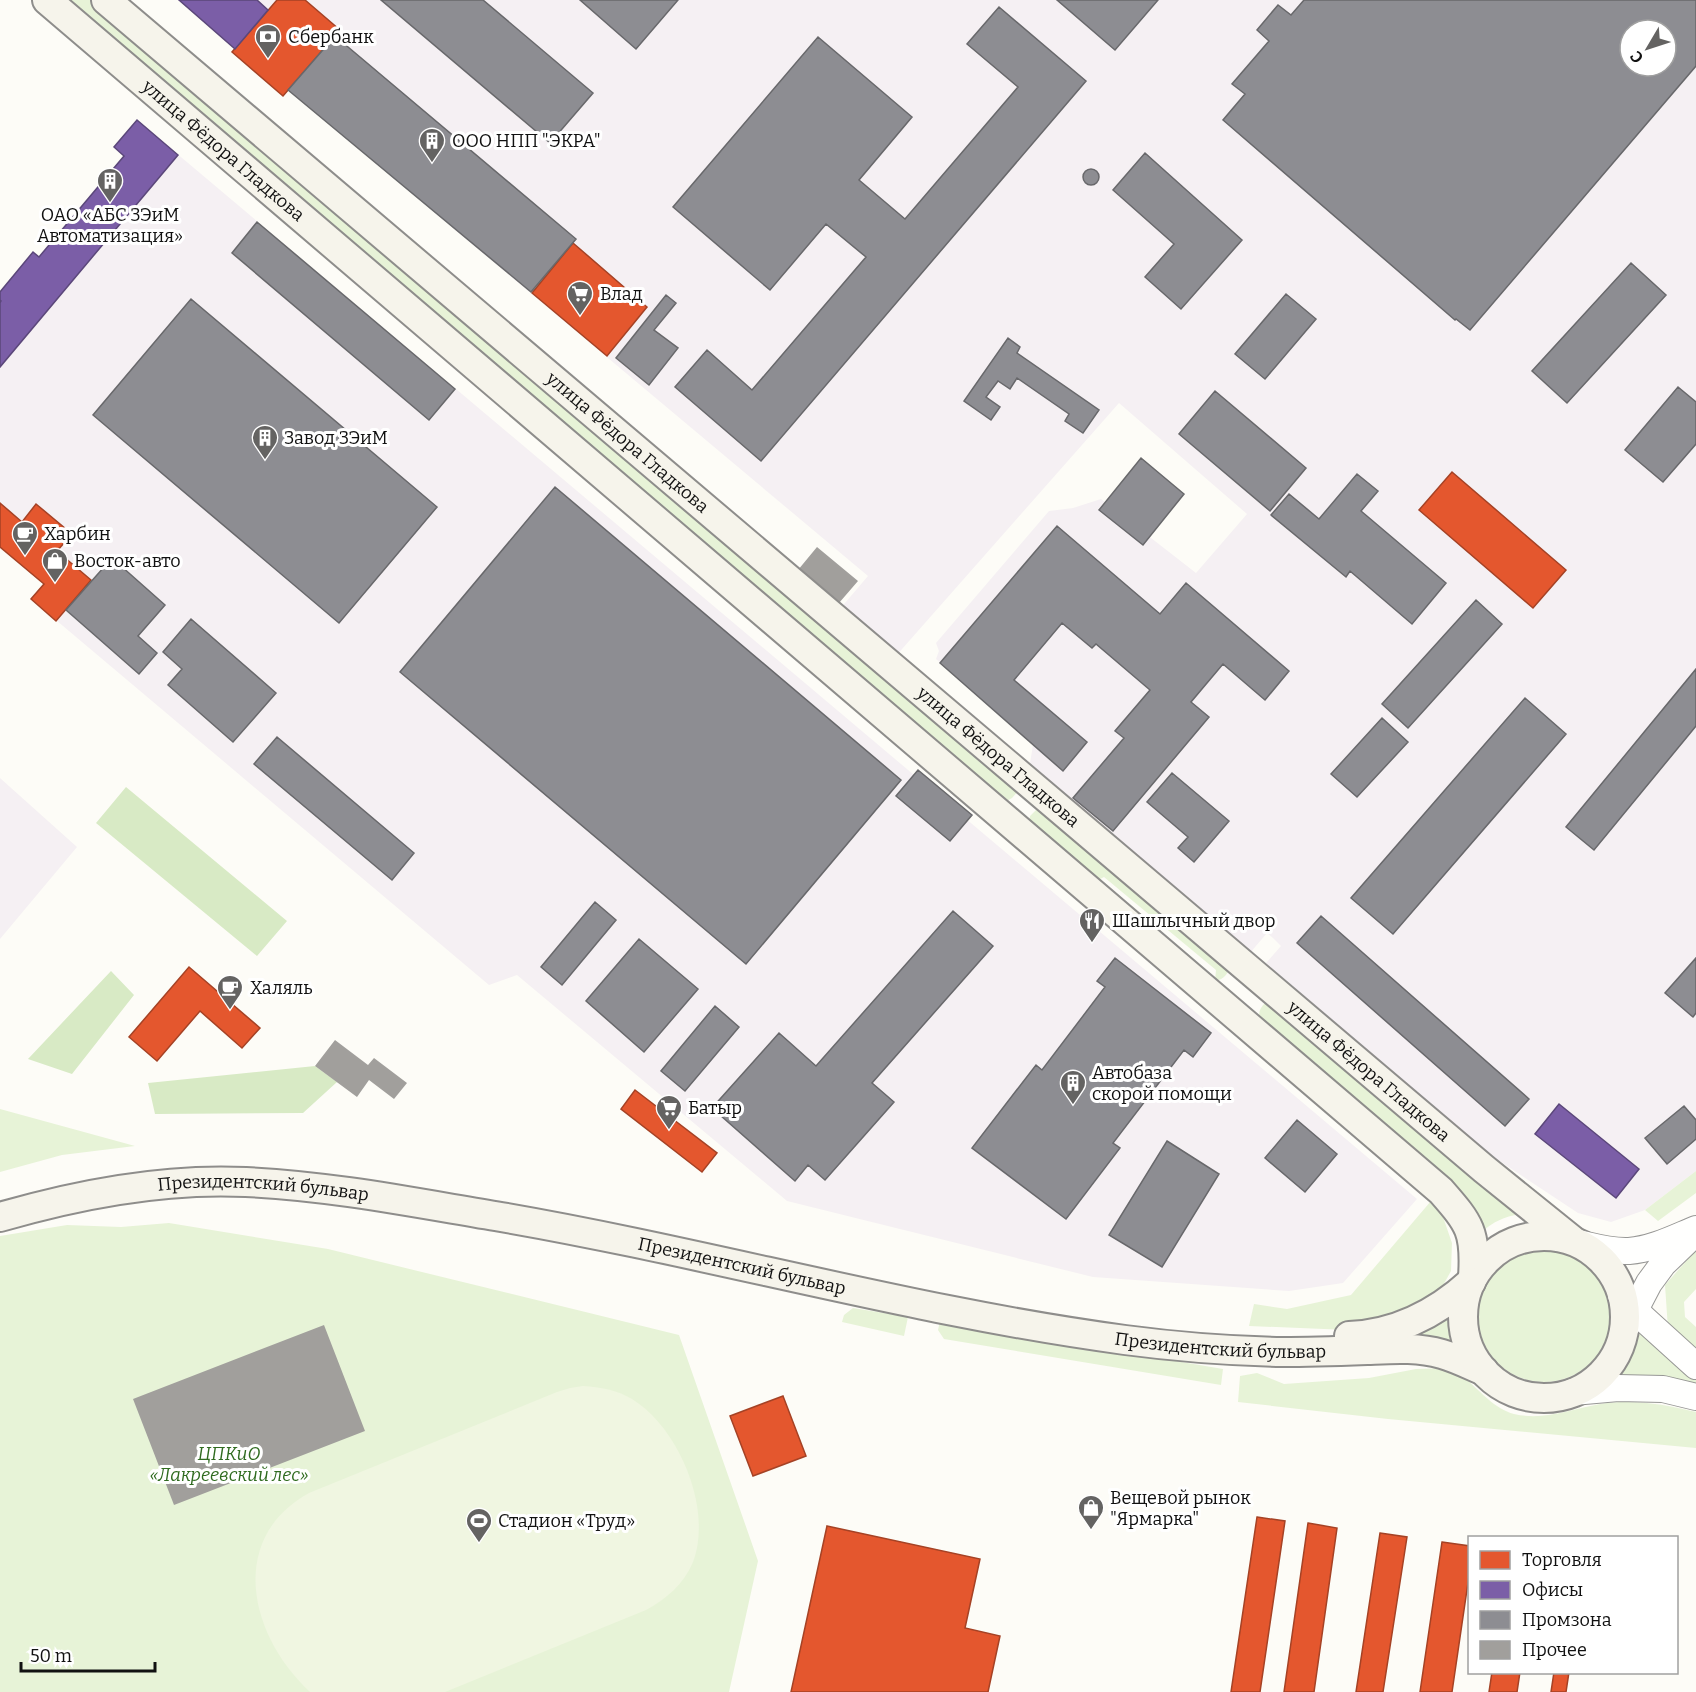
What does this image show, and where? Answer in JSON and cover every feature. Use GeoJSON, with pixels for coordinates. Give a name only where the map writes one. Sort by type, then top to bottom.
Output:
{"type":"FeatureCollection","features":[{"type":"Feature","properties":{"kind":"main road","name":"улица Фёдора Гладкова"},"geometry":{"type":"LineString","coordinates":[[47,0],[1441,1191],[1463,1215],[1471,1234],[1475,1252],[1472,1280]]}},
{"type":"Feature","properties":{"kind":"main road","name":"улица Фёдора Гладкова"},"geometry":{"type":"LineString","coordinates":[[106,0],[1484,1169],[1575,1241]]}},
{"type":"Feature","properties":{"kind":"main road"},"geometry":{"type":"LineString","coordinates":[[400,302],[426,271]]}},
{"type":"Feature","properties":{"kind":"main road"},"geometry":{"type":"LineString","coordinates":[[1010,823],[1037,790]]}},
{"type":"Feature","properties":{"kind":"main road"},"geometry":{"type":"LineString","coordinates":[[1232,1012],[1260,979]]}},
{"type":"Feature","properties":{"kind":"main road","name":"Президентский бульвар"},"geometry":{"type":"LineString","coordinates":[[0,1197],[70,1179],[138,1168],[202,1164],[287,1167],[381,1178],[664,1240],[1015,1323],[1190,1348],[1288,1352],[1407,1348],[1439,1353],[1484,1371]]}},
{"type":"Feature","properties":{"kind":"main road","name":"Президентский бульвар"},"geometry":{"type":"LineString","coordinates":[[0,1217],[49,1203],[123,1189],[183,1183],[243,1182],[314,1187],[565,1228],[664,1240],[1011,1304],[1133,1324],[1287,1338],[1354,1335],[1388,1329],[1435,1310],[1453,1298],[1472,1280]]}},
{"type":"Feature","properties":{"kind":"main road"},"geometry":{"type":"LineString","coordinates":[[1541,1235],[1575,1241],[1604,1265],[1614,1280],[1627,1311],[1622,1342],[1602,1373],[1573,1392],[1543,1398],[1512,1391],[1484,1371],[1472,1354],[1465,1336],[1462,1317],[1464,1300],[1472,1280],[1485,1260],[1511,1242],[1541,1235]]}},
{"type":"Feature","properties":{"kind":"street"},"geometry":{"type":"LineString","coordinates":[[1575,1241],[1604,1249],[1629,1251],[1654,1246],[1696,1231]]}},
{"type":"Feature","properties":{"kind":"street"},"geometry":{"type":"LineString","coordinates":[[1696,1231],[1663,1264],[1627,1311],[1696,1366]]}},
{"type":"Feature","properties":{"kind":"street"},"geometry":{"type":"LineString","coordinates":[[1573,1392],[1618,1388],[1663,1389],[1696,1397]]}},
{"type":"Feature","properties":{"kind":"shaded area"},"geometry":{"type":"Polygon","coordinates":[[[181,0],[1696,0],[1696,1171],[1645,1210],[1611,1222],[1578,1213],[1486,1152],[1266,963],[1281,946],[1273,938],[1267,933],[1250,953],[1030,763],[1033,745],[936,659],[939,651],[936,643],[1049,511],[1073,508],[1101,499],[1196,573],[1247,514],[1119,403],[895,657],[839,610],[868,576],[181,0]]]}},
{"type":"Feature","properties":{"kind":"shaded area"},"geometry":{"type":"Polygon","coordinates":[[[137,120],[1417,1199],[1343,1283],[1289,1291],[1093,1277],[787,1201],[517,975],[489,985],[31,599],[43,584],[0,547],[0,303],[124,156],[114,147],[137,120]]]}},
{"type":"Feature","properties":{"kind":"shaded area"},"geometry":{"type":"Polygon","coordinates":[[[0,778],[77,847],[0,939],[0,778]]]}},
{"type":"Feature","properties":{"kind":"green space"},"geometry":{"type":"Polygon","coordinates":[[[61,0],[96,0],[1019,790],[1005,802],[61,0]]]}},
{"type":"Feature","properties":{"kind":"green space"},"geometry":{"type":"Polygon","coordinates":[[[126,787],[287,921],[257,956],[96,823],[126,787]]]}},
{"type":"Feature","properties":{"kind":"green space"},"geometry":{"type":"Polygon","coordinates":[[[1037,809],[1231,966],[1225,976],[1215,981],[1216,970],[1104,877],[1092,883],[1029,824],[1030,816],[1037,809]]]}},
{"type":"Feature","properties":{"kind":"green space"},"geometry":{"type":"Polygon","coordinates":[[[111,971],[134,995],[72,1074],[28,1059],[111,971]]]}},
{"type":"Feature","properties":{"kind":"green space"},"geometry":{"type":"Polygon","coordinates":[[[1266,1002],[1530,1212],[1502,1219],[1478,1235],[1468,1205],[1449,1178],[1263,1024],[1259,1013],[1266,1002]]]}},
{"type":"Feature","properties":{"kind":"green space"},"geometry":{"type":"Polygon","coordinates":[[[315,1066],[337,1082],[303,1113],[155,1114],[148,1083],[315,1066]]]}},
{"type":"Feature","properties":{"kind":"green space"},"geometry":{"type":"Polygon","coordinates":[[[0,1109],[135,1146],[62,1155],[0,1172],[0,1109]]]}},
{"type":"Feature","properties":{"kind":"green space"},"geometry":{"type":"Polygon","coordinates":[[[1696,1171],[1696,1193],[1658,1221],[1645,1210],[1696,1171]]]}},
{"type":"Feature","properties":{"kind":"green space"},"geometry":{"type":"Polygon","coordinates":[[[1431,1201],[1443,1217],[1452,1243],[1451,1271],[1441,1289],[1427,1302],[1348,1330],[1249,1326],[1254,1304],[1287,1309],[1351,1295],[1431,1201]]]}},
{"type":"Feature","properties":{"kind":"green space","name":"ЦПКиО «Лакреевский лес»"},"geometry":{"type":"Polygon","coordinates":[[[169,1223],[328,1249],[679,1335],[758,1561],[729,1692],[0,1692],[0,1236],[67,1225],[121,1227],[169,1223]]]}},
{"type":"Feature","properties":{"kind":"green space"},"geometry":{"type":"Polygon","coordinates":[[[1544,1250],[1569,1255],[1591,1269],[1605,1291],[1610,1316],[1605,1341],[1591,1363],[1569,1377],[1544,1382],[1519,1377],[1497,1363],[1483,1341],[1478,1316],[1483,1291],[1497,1269],[1519,1255],[1544,1250]]]}},
{"type":"Feature","properties":{"kind":"green space"},"geometry":{"type":"Polygon","coordinates":[[[1696,1250],[1696,1289],[1684,1302],[1685,1317],[1696,1327],[1696,1356],[1668,1329],[1665,1285],[1696,1250]]]}},
{"type":"Feature","properties":{"kind":"green space"},"geometry":{"type":"Polygon","coordinates":[[[853,1308],[908,1317],[904,1336],[842,1322],[844,1315],[853,1308]]]}},
{"type":"Feature","properties":{"kind":"green space"},"geometry":{"type":"Polygon","coordinates":[[[1448,1317],[1452,1341],[1413,1337],[1448,1317]]]}},
{"type":"Feature","properties":{"kind":"green space"},"geometry":{"type":"Polygon","coordinates":[[[940,1321],[1223,1369],[1221,1385],[944,1339],[938,1330],[940,1321]]]}},
{"type":"Feature","properties":{"kind":"green space"},"geometry":{"type":"Polygon","coordinates":[[[1640,1333],[1696,1380],[1696,1388],[1615,1378],[1624,1367],[1640,1333]]]}},
{"type":"Feature","properties":{"kind":"green space"},"geometry":{"type":"Polygon","coordinates":[[[1446,1368],[1466,1379],[1494,1404],[1507,1412],[1525,1416],[1558,1414],[1600,1404],[1625,1402],[1660,1405],[1696,1412],[1696,1448],[1388,1419],[1238,1402],[1240,1376],[1257,1373],[1284,1384],[1369,1378],[1416,1369],[1446,1368]]]}},
{"type":"Feature","properties":{"kind":"green space","name":"Стадион «Труд»"},"geometry":{"type":"Polygon","coordinates":[[[583,1386],[620,1393],[649,1412],[664,1429],[688,1471],[699,1518],[698,1541],[693,1562],[679,1584],[661,1601],[646,1610],[445,1692],[310,1692],[289,1670],[273,1644],[261,1617],[256,1589],[257,1562],[266,1536],[283,1513],[309,1493],[557,1392],[583,1386]]]}},
{"type":"Feature","properties":{"kind":"building: Торговля"},"geometry":{"type":"Polygon","coordinates":[[[277,0],[305,0],[340,30],[283,96],[232,52],[277,0]]]}},
{"type":"Feature","properties":{"kind":"building: Торговля"},"geometry":{"type":"Polygon","coordinates":[[[573,243],[647,307],[607,356],[532,293],[573,243]]]}},
{"type":"Feature","properties":{"kind":"building: Торговля"},"geometry":{"type":"Polygon","coordinates":[[[1452,472],[1566,570],[1533,608],[1419,510],[1452,472]]]}},
{"type":"Feature","properties":{"kind":"building: Торговля"},"geometry":{"type":"Polygon","coordinates":[[[0,503],[22,522],[36,504],[72,534],[57,551],[91,580],[56,621],[31,599],[44,584],[0,547],[0,503]]]}},
{"type":"Feature","properties":{"kind":"building: Торговля"},"geometry":{"type":"Polygon","coordinates":[[[189,967],[260,1028],[242,1048],[200,1011],[157,1061],[129,1037],[189,967]]]}},
{"type":"Feature","properties":{"kind":"building: Торговля","name":"Батыр"},"geometry":{"type":"Polygon","coordinates":[[[635,1090],[717,1153],[702,1172],[621,1109],[635,1090]]]}},
{"type":"Feature","properties":{"kind":"building: Торговля"},"geometry":{"type":"Polygon","coordinates":[[[783,1396],[806,1456],[753,1476],[730,1416],[783,1396]]]}},
{"type":"Feature","properties":{"kind":"building: Торговля"},"geometry":{"type":"Polygon","coordinates":[[[1257,1517],[1285,1521],[1260,1692],[1231,1692],[1257,1517]]]}},
{"type":"Feature","properties":{"kind":"building: Торговля"},"geometry":{"type":"Polygon","coordinates":[[[1308,1523],[1337,1528],[1314,1692],[1284,1692],[1308,1523]]]}},
{"type":"Feature","properties":{"kind":"building: Торговля"},"geometry":{"type":"Polygon","coordinates":[[[827,1526],[980,1559],[965,1628],[1000,1636],[988,1692],[791,1692],[827,1526]]]}},
{"type":"Feature","properties":{"kind":"building: Торговля"},"geometry":{"type":"Polygon","coordinates":[[[1380,1533],[1407,1537],[1383,1692],[1356,1692],[1380,1533]]]}},
{"type":"Feature","properties":{"kind":"building: Торговля"},"geometry":{"type":"Polygon","coordinates":[[[1442,1542],[1468,1546],[1468,1583],[1452,1692],[1420,1692],[1442,1542]]]}},
{"type":"Feature","properties":{"kind":"building: Торговля"},"geometry":{"type":"Polygon","coordinates":[[[1492,1674],[1520,1674],[1517,1692],[1489,1692],[1492,1674]]]}},
{"type":"Feature","properties":{"kind":"building: Торговля"},"geometry":{"type":"Polygon","coordinates":[[[1554,1674],[1569,1674],[1566,1692],[1551,1692],[1554,1674]]]}},
{"type":"Feature","properties":{"kind":"building: Офисы"},"geometry":{"type":"Polygon","coordinates":[[[179,0],[257,0],[268,10],[235,49],[179,0]]]}},
{"type":"Feature","properties":{"kind":"building: Офисы","name":"ОАО «АБС ЗЭиМ Автоматизация»"},"geometry":{"type":"Polygon","coordinates":[[[137,120],[178,155],[0,367],[0,292],[33,252],[39,257],[124,156],[114,147],[137,120]]]}},
{"type":"Feature","properties":{"kind":"building: Офисы"},"geometry":{"type":"Polygon","coordinates":[[[1559,1104],[1639,1169],[1616,1198],[1535,1134],[1559,1104]]]}},
{"type":"Feature","properties":{"kind":"building: Промзона"},"geometry":{"type":"Polygon","coordinates":[[[381,0],[483,0],[593,93],[550,143],[381,0]]]}},
{"type":"Feature","properties":{"kind":"building: Промзона"},"geometry":{"type":"Polygon","coordinates":[[[580,0],[678,0],[636,49],[580,0]]]}},
{"type":"Feature","properties":{"kind":"building: Промзона"},"geometry":{"type":"Polygon","coordinates":[[[1057,0],[1158,0],[1115,50],[1057,0]]]}},
{"type":"Feature","properties":{"kind":"building: Промзона"},"geometry":{"type":"Polygon","coordinates":[[[1304,0],[1696,0],[1696,66],[1470,330],[1455,320],[1223,120],[1245,94],[1232,84],[1269,41],[1257,30],[1278,5],[1291,15],[1304,0]]]}},
{"type":"Feature","properties":{"kind":"building: Промзона"},"geometry":{"type":"Polygon","coordinates":[[[999,7],[1086,81],[761,461],[675,387],[707,350],[752,390],[866,257],[826,224],[770,290],[673,207],[818,37],[912,117],[859,180],[905,219],[1018,87],[967,44],[999,7]]]}},
{"type":"Feature","properties":{"kind":"building: Промзона","name":"ООО НПП \"ЭКРА\""},"geometry":{"type":"Polygon","coordinates":[[[335,36],[576,239],[531,292],[288,90],[335,36]]]}},
{"type":"Feature","properties":{"kind":"building: Промзона"},"geometry":{"type":"Polygon","coordinates":[[[1145,153],[1242,240],[1181,309],[1145,277],[1174,244],[1113,190],[1145,153]]]}},
{"type":"Feature","properties":{"kind":"building: Промзона"},"geometry":{"type":"Polygon","coordinates":[[[1088,169],[1094,169],[1099,177],[1097,183],[1088,185],[1083,180],[1083,174],[1088,169]]]}},
{"type":"Feature","properties":{"kind":"building: Промзона"},"geometry":{"type":"Polygon","coordinates":[[[257,222],[455,389],[429,420],[232,253],[257,222]]]}},
{"type":"Feature","properties":{"kind":"building: Промзона"},"geometry":{"type":"Polygon","coordinates":[[[1631,263],[1666,295],[1567,403],[1532,371],[1631,263]]]}},
{"type":"Feature","properties":{"kind":"building: Промзона"},"geometry":{"type":"Polygon","coordinates":[[[1286,294],[1316,319],[1265,379],[1235,354],[1286,294]]]}},
{"type":"Feature","properties":{"kind":"building: Промзона"},"geometry":{"type":"Polygon","coordinates":[[[666,295],[676,303],[654,330],[678,348],[649,385],[616,358],[666,295]]]}},
{"type":"Feature","properties":{"kind":"building: Промзона","name":"Завод ЗЭиМ"},"geometry":{"type":"Polygon","coordinates":[[[191,299],[437,507],[339,623],[93,415],[191,299]]]}},
{"type":"Feature","properties":{"kind":"building: Промзона"},"geometry":{"type":"Polygon","coordinates":[[[1008,338],[1020,347],[1017,353],[1099,410],[1083,433],[1065,421],[1069,414],[1017,378],[1010,389],[998,381],[986,397],[1000,407],[991,420],[964,401],[1008,338]]]}},
{"type":"Feature","properties":{"kind":"building: Промзона"},"geometry":{"type":"Polygon","coordinates":[[[1678,387],[1696,402],[1696,444],[1663,482],[1625,450],[1678,387]]]}},
{"type":"Feature","properties":{"kind":"building: Промзона"},"geometry":{"type":"Polygon","coordinates":[[[1215,391],[1306,468],[1270,511],[1179,434],[1215,391]]]}},
{"type":"Feature","properties":{"kind":"building: Промзона"},"geometry":{"type":"Polygon","coordinates":[[[1141,458],[1184,494],[1143,545],[1099,510],[1141,458]]]}},
{"type":"Feature","properties":{"kind":"building: Промзона"},"geometry":{"type":"Polygon","coordinates":[[[1357,474],[1378,491],[1361,511],[1446,583],[1412,624],[1350,571],[1346,577],[1271,515],[1289,494],[1319,519],[1357,474]]]}},
{"type":"Feature","properties":{"kind":"building: Промзона"},"geometry":{"type":"Polygon","coordinates":[[[555,487],[901,780],[746,964],[400,672],[555,487]]]}},
{"type":"Feature","properties":{"kind":"building: Промзона"},"geometry":{"type":"Polygon","coordinates":[[[1057,526],[1160,614],[1186,583],[1289,671],[1265,700],[1223,664],[1191,702],[1209,717],[1113,831],[1073,798],[1124,738],[1115,731],[1150,690],[1096,644],[1092,648],[1062,623],[1014,680],[1087,742],[1063,771],[940,663],[1057,526]]]}},
{"type":"Feature","properties":{"kind":"building: Промзона"},"geometry":{"type":"Polygon","coordinates":[[[112,558],[165,605],[138,636],[157,653],[139,674],[66,610],[112,558]]]}},
{"type":"Feature","properties":{"kind":"building: Промзона"},"geometry":{"type":"Polygon","coordinates":[[[1476,600],[1502,624],[1408,728],[1382,704],[1476,600]]]}},
{"type":"Feature","properties":{"kind":"building: Промзона"},"geometry":{"type":"Polygon","coordinates":[[[191,619],[276,693],[233,742],[168,685],[182,669],[163,652],[191,619]]]}},
{"type":"Feature","properties":{"kind":"building: Промзона"},"geometry":{"type":"Polygon","coordinates":[[[1696,669],[1696,726],[1594,850],[1566,827],[1696,669]]]}},
{"type":"Feature","properties":{"kind":"building: Промзона"},"geometry":{"type":"Polygon","coordinates":[[[1525,698],[1566,734],[1393,934],[1351,898],[1525,698]]]}},
{"type":"Feature","properties":{"kind":"building: Промзона"},"geometry":{"type":"Polygon","coordinates":[[[1382,718],[1408,742],[1357,797],[1331,774],[1382,718]]]}},
{"type":"Feature","properties":{"kind":"building: Промзона"},"geometry":{"type":"Polygon","coordinates":[[[277,737],[414,853],[392,880],[254,764],[277,737]]]}},
{"type":"Feature","properties":{"kind":"building: Промзона"},"geometry":{"type":"Polygon","coordinates":[[[918,770],[972,815],[950,841],[896,796],[918,770]]]}},
{"type":"Feature","properties":{"kind":"building: Промзона"},"geometry":{"type":"Polygon","coordinates":[[[1172,773],[1229,821],[1194,862],[1178,848],[1188,837],[1147,802],[1172,773]]]}},
{"type":"Feature","properties":{"kind":"building: Промзона"},"geometry":{"type":"Polygon","coordinates":[[[595,902],[616,920],[562,985],[541,967],[595,902]]]}},
{"type":"Feature","properties":{"kind":"building: Промзона"},"geometry":{"type":"Polygon","coordinates":[[[953,911],[993,946],[872,1083],[894,1102],[825,1180],[808,1165],[795,1181],[712,1108],[779,1033],[816,1066],[953,911]]]}},
{"type":"Feature","properties":{"kind":"building: Промзона"},"geometry":{"type":"Polygon","coordinates":[[[1321,916],[1529,1099],[1505,1126],[1297,943],[1321,916]]]}},
{"type":"Feature","properties":{"kind":"building: Промзона"},"geometry":{"type":"Polygon","coordinates":[[[639,939],[698,989],[644,1052],[586,1001],[639,939]]]}},
{"type":"Feature","properties":{"kind":"building: Промзона","name":"Автобаза скорой помощи"},"geometry":{"type":"Polygon","coordinates":[[[1115,958],[1211,1033],[1193,1057],[1184,1050],[1113,1143],[1120,1148],[1066,1219],[972,1148],[1036,1065],[1042,1070],[1105,987],[1097,981],[1115,958]]]}},
{"type":"Feature","properties":{"kind":"building: Промзона"},"geometry":{"type":"Polygon","coordinates":[[[1696,958],[1696,1013],[1693,1017],[1665,993],[1696,958]]]}},
{"type":"Feature","properties":{"kind":"building: Промзона"},"geometry":{"type":"Polygon","coordinates":[[[715,1006],[739,1027],[685,1091],[661,1071],[715,1006]]]}},
{"type":"Feature","properties":{"kind":"building: Промзона"},"geometry":{"type":"Polygon","coordinates":[[[1684,1106],[1696,1120],[1696,1139],[1667,1164],[1645,1138],[1684,1106]]]}},
{"type":"Feature","properties":{"kind":"building: Промзона"},"geometry":{"type":"Polygon","coordinates":[[[1297,1120],[1337,1154],[1305,1192],[1265,1158],[1297,1120]]]}},
{"type":"Feature","properties":{"kind":"building: Промзона"},"geometry":{"type":"Polygon","coordinates":[[[1167,1141],[1219,1174],[1162,1267],[1109,1235],[1167,1141]]]}},
{"type":"Feature","properties":{"kind":"building: Прочее"},"geometry":{"type":"Polygon","coordinates":[[[817,547],[858,581],[839,603],[798,570],[817,547]]]}},
{"type":"Feature","properties":{"kind":"building: Прочее"},"geometry":{"type":"Polygon","coordinates":[[[335,1040],[368,1065],[374,1058],[407,1083],[394,1099],[369,1080],[357,1097],[315,1066],[335,1040]]]}},
{"type":"Feature","properties":{"kind":"building: Прочее"},"geometry":{"type":"Polygon","coordinates":[[[324,1325],[365,1431],[174,1505],[133,1399],[324,1325]]]}},
{"type":"Feature","properties":{"kind":"place","name":"Сбербанк"},"geometry":{"type":"Point","coordinates":[268,60]}},
{"type":"Feature","properties":{"kind":"place","name":"ООО НПП \"ЭКРА\""},"geometry":{"type":"Point","coordinates":[432,164]}},
{"type":"Feature","properties":{"kind":"place","name":"ОАО «АБС ЗЭиМ Автоматизация»"},"geometry":{"type":"Point","coordinates":[110,204]}},
{"type":"Feature","properties":{"kind":"place","name":"Влад"},"geometry":{"type":"Point","coordinates":[580,317]}},
{"type":"Feature","properties":{"kind":"place","name":"Завод ЗЭиМ"},"geometry":{"type":"Point","coordinates":[265,461]}},
{"type":"Feature","properties":{"kind":"place","name":"Харбин"},"geometry":{"type":"Point","coordinates":[25,557]}},
{"type":"Feature","properties":{"kind":"place","name":"Восток-авто"},"geometry":{"type":"Point","coordinates":[55,584]}},
{"type":"Feature","properties":{"kind":"place","name":"Шашлычный двор"},"geometry":{"type":"Point","coordinates":[1092,944]}},
{"type":"Feature","properties":{"kind":"place","name":"Халяль"},"geometry":{"type":"Point","coordinates":[230,1011]}},
{"type":"Feature","properties":{"kind":"place","name":"Автобаза скорой помощи"},"geometry":{"type":"Point","coordinates":[1073,1106]}},
{"type":"Feature","properties":{"kind":"place","name":"Батыр"},"geometry":{"type":"Point","coordinates":[669,1131]}},
{"type":"Feature","properties":{"kind":"place","name":"Вещевой рынок \"Ярмарка\""},"geometry":{"type":"Point","coordinates":[1091,1531]}},
{"type":"Feature","properties":{"kind":"place","name":"Стадион «Труд»"},"geometry":{"type":"Point","coordinates":[479,1544]}}]}
